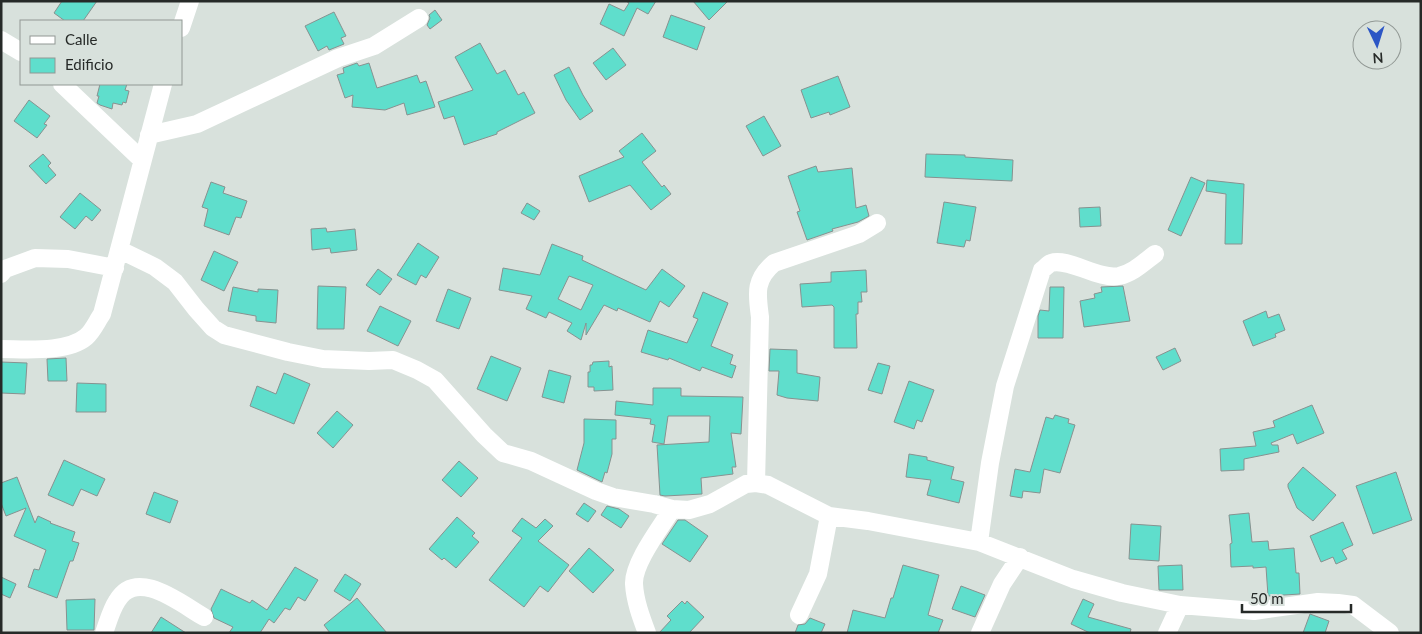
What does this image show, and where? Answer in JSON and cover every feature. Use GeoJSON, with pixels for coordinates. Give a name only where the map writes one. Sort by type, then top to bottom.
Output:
{"type":"FeatureCollection","features":[{"type":"Feature","properties":{"kind":"street"},"geometry":{"type":"LineString","coordinates":[[182,25],[190,1]]}},
{"type":"Feature","properties":{"kind":"street"},"geometry":{"type":"LineString","coordinates":[[149,135],[197,124],[338,58],[374,46],[419,18]]}},
{"type":"Feature","properties":{"kind":"street"},"geometry":{"type":"LineString","coordinates":[[1,40],[20,51]]}},
{"type":"Feature","properties":{"kind":"street"},"geometry":{"type":"LineString","coordinates":[[63,85],[142,160]]}},
{"type":"Feature","properties":{"kind":"street"},"geometry":{"type":"LineString","coordinates":[[1,349],[51,348],[74,344],[87,336],[102,314],[163,85]]}},
{"type":"Feature","properties":{"kind":"street"},"geometry":{"type":"LineString","coordinates":[[756,483],[760,317],[757,291],[764,271],[774,263],[859,234],[877,223]]}},
{"type":"Feature","properties":{"kind":"street"},"geometry":{"type":"LineString","coordinates":[[120,250],[155,267],[175,282],[213,328],[224,335],[323,359],[393,360],[401,363],[435,380],[484,435],[503,453],[531,461],[613,497],[672,509],[689,510],[710,504],[746,484],[768,485],[829,516],[868,521],[979,542],[1081,581],[1122,593],[1180,605],[1254,611],[1318,602],[1338,602],[1353,605],[1390,633]]}},
{"type":"Feature","properties":{"kind":"street"},"geometry":{"type":"LineString","coordinates":[[979,542],[990,463],[1005,386],[1042,270],[1050,263],[1060,261],[1097,273],[1117,276],[1132,272],[1155,254]]}},
{"type":"Feature","properties":{"kind":"street"},"geometry":{"type":"LineString","coordinates":[[1,274],[5,269],[36,258],[68,259],[115,268]]}},
{"type":"Feature","properties":{"kind":"street"},"geometry":{"type":"LineString","coordinates":[[647,633],[638,605],[634,583],[636,567],[672,509]]}},
{"type":"Feature","properties":{"kind":"street"},"geometry":{"type":"LineString","coordinates":[[799,615],[818,574],[829,516]]}},
{"type":"Feature","properties":{"kind":"street"},"geometry":{"type":"LineString","coordinates":[[980,633],[1002,584],[1020,557]]}},
{"type":"Feature","properties":{"kind":"street"},"geometry":{"type":"LineString","coordinates":[[104,633],[117,600],[127,589],[140,586],[153,588],[204,618]]}},
{"type":"Feature","properties":{"kind":"street"},"geometry":{"type":"LineString","coordinates":[[1167,633],[1180,605]]}},
{"type":"Feature","properties":{"kind":"building"},"geometry":{"type":"Polygon","coordinates":[[[62,1],[97,1],[84,20],[64,20],[54,13],[62,1]]]}},
{"type":"Feature","properties":{"kind":"building"},"geometry":{"type":"Polygon","coordinates":[[[626,1],[656,1],[648,14],[637,8],[624,36],[600,24],[609,4],[624,11],[629,3],[626,1]]]}},
{"type":"Feature","properties":{"kind":"building"},"geometry":{"type":"Polygon","coordinates":[[[693,1],[728,1],[709,20],[693,1]]]}},
{"type":"Feature","properties":{"kind":"building"},"geometry":{"type":"Polygon","coordinates":[[[435,10],[442,20],[430,29],[427,25],[430,18],[429,15],[435,10]]]}},
{"type":"Feature","properties":{"kind":"building"},"geometry":{"type":"Polygon","coordinates":[[[334,12],[346,36],[341,38],[344,44],[329,50],[327,46],[318,51],[305,26],[334,12]]]}},
{"type":"Feature","properties":{"kind":"building"},"geometry":{"type":"Polygon","coordinates":[[[671,15],[705,27],[697,50],[663,37],[671,15]]]}},
{"type":"Feature","properties":{"kind":"building"},"geometry":{"type":"Polygon","coordinates":[[[480,43],[497,74],[505,70],[518,95],[524,92],[535,113],[497,132],[497,134],[464,145],[454,116],[444,119],[438,102],[473,90],[455,57],[480,43]]]}},
{"type":"Feature","properties":{"kind":"building"},"geometry":{"type":"Polygon","coordinates":[[[613,48],[626,65],[606,80],[593,63],[613,48]]]}},
{"type":"Feature","properties":{"kind":"building"},"geometry":{"type":"Polygon","coordinates":[[[357,63],[359,66],[369,63],[377,88],[417,75],[420,83],[426,81],[435,107],[407,115],[404,103],[385,110],[352,107],[353,95],[345,98],[337,75],[344,73],[343,68],[357,63]]]}},
{"type":"Feature","properties":{"kind":"building"},"geometry":{"type":"Polygon","coordinates":[[[569,67],[593,111],[580,120],[566,100],[554,75],[569,67]]]}},
{"type":"Feature","properties":{"kind":"building"},"geometry":{"type":"Polygon","coordinates":[[[838,76],[850,107],[830,115],[829,112],[811,118],[801,90],[838,76]]]}},
{"type":"Feature","properties":{"kind":"building"},"geometry":{"type":"Polygon","coordinates":[[[100,85],[127,85],[125,90],[129,91],[126,103],[123,102],[122,105],[113,103],[112,109],[97,103],[99,96],[97,96],[100,85]]]}},
{"type":"Feature","properties":{"kind":"building"},"geometry":{"type":"Polygon","coordinates":[[[29,100],[50,116],[44,124],[47,125],[37,138],[14,121],[29,100]]]}},
{"type":"Feature","properties":{"kind":"building"},"geometry":{"type":"Polygon","coordinates":[[[764,116],[781,146],[763,156],[746,126],[764,116]]]}},
{"type":"Feature","properties":{"kind":"building"},"geometry":{"type":"Polygon","coordinates":[[[642,133],[656,151],[642,162],[662,187],[664,185],[671,194],[651,210],[630,185],[589,202],[579,176],[624,157],[619,151],[642,133]]]}},
{"type":"Feature","properties":{"kind":"building"},"geometry":{"type":"Polygon","coordinates":[[[43,154],[51,163],[48,166],[56,175],[46,184],[29,166],[43,154]]]}},
{"type":"Feature","properties":{"kind":"building"},"geometry":{"type":"Polygon","coordinates":[[[926,154],[965,155],[965,157],[1013,160],[1012,181],[925,177],[926,154]]]}},
{"type":"Feature","properties":{"kind":"building"},"geometry":{"type":"Polygon","coordinates":[[[816,166],[818,172],[852,168],[856,208],[866,205],[869,216],[858,222],[832,229],[833,231],[807,240],[797,212],[800,211],[788,176],[816,166]]]}},
{"type":"Feature","properties":{"kind":"building"},"geometry":{"type":"Polygon","coordinates":[[[1191,177],[1205,183],[1181,236],[1168,230],[1191,177]]]}},
{"type":"Feature","properties":{"kind":"building"},"geometry":{"type":"Polygon","coordinates":[[[1207,180],[1244,184],[1242,244],[1225,244],[1226,194],[1206,191],[1207,180]]]}},
{"type":"Feature","properties":{"kind":"building"},"geometry":{"type":"Polygon","coordinates":[[[211,182],[225,187],[223,193],[247,201],[241,218],[236,217],[229,235],[204,226],[208,209],[202,207],[211,182]]]}},
{"type":"Feature","properties":{"kind":"building"},"geometry":{"type":"Polygon","coordinates":[[[80,193],[101,210],[92,221],[86,216],[75,229],[60,217],[80,193]]]}},
{"type":"Feature","properties":{"kind":"building"},"geometry":{"type":"Polygon","coordinates":[[[944,202],[976,207],[970,241],[966,240],[964,247],[937,243],[944,202]]]}},
{"type":"Feature","properties":{"kind":"building"},"geometry":{"type":"Polygon","coordinates":[[[527,203],[540,211],[534,220],[521,213],[527,203]]]}},
{"type":"Feature","properties":{"kind":"building"},"geometry":{"type":"Polygon","coordinates":[[[1100,207],[1101,226],[1080,227],[1079,208],[1100,207]]]}},
{"type":"Feature","properties":{"kind":"building"},"geometry":{"type":"Polygon","coordinates":[[[326,228],[327,232],[355,229],[357,250],[331,253],[330,248],[312,250],[311,229],[326,228]]]}},
{"type":"Feature","properties":{"kind":"building"},"geometry":{"type":"Polygon","coordinates":[[[418,243],[439,257],[426,278],[421,275],[416,285],[397,275],[418,243]]]}},
{"type":"Feature","properties":{"kind":"building"},"geometry":{"type":"Polygon","coordinates":[[[552,244],[583,256],[582,260],[646,290],[662,269],[685,286],[669,307],[660,301],[650,322],[618,308],[617,311],[604,305],[586,335],[586,323],[581,340],[567,331],[572,323],[549,312],[546,318],[526,309],[532,296],[499,290],[503,268],[540,275],[552,244]],[[569,276],[558,299],[581,310],[593,285],[569,276]]]}},
{"type":"Feature","properties":{"kind":"building"},"geometry":{"type":"Polygon","coordinates":[[[214,251],[238,262],[224,291],[201,280],[214,251]]]}},
{"type":"Feature","properties":{"kind":"building"},"geometry":{"type":"Polygon","coordinates":[[[378,269],[392,279],[380,295],[366,285],[378,269]]]}},
{"type":"Feature","properties":{"kind":"building"},"geometry":{"type":"Polygon","coordinates":[[[866,270],[867,292],[861,292],[862,302],[858,302],[858,314],[856,314],[857,348],[834,348],[834,307],[832,305],[802,307],[800,284],[831,282],[831,272],[866,270]]]}},
{"type":"Feature","properties":{"kind":"building"},"geometry":{"type":"Polygon","coordinates":[[[318,286],[346,287],[344,329],[317,329],[318,286]]]}},
{"type":"Feature","properties":{"kind":"building"},"geometry":{"type":"Polygon","coordinates":[[[1123,286],[1130,321],[1084,327],[1080,301],[1095,298],[1094,294],[1102,292],[1101,287],[1123,286]]]}},
{"type":"Feature","properties":{"kind":"building"},"geometry":{"type":"Polygon","coordinates":[[[233,287],[258,292],[258,289],[278,290],[276,323],[256,321],[256,316],[228,311],[233,287]]]}},
{"type":"Feature","properties":{"kind":"building"},"geometry":{"type":"Polygon","coordinates":[[[1050,287],[1064,287],[1063,338],[1038,338],[1038,316],[1040,310],[1049,311],[1050,287]]]}},
{"type":"Feature","properties":{"kind":"building"},"geometry":{"type":"Polygon","coordinates":[[[448,289],[471,298],[459,329],[436,321],[448,289]]]}},
{"type":"Feature","properties":{"kind":"building"},"geometry":{"type":"Polygon","coordinates":[[[703,292],[728,303],[711,346],[733,355],[730,364],[736,366],[732,378],[702,367],[700,371],[669,358],[668,360],[641,352],[648,330],[687,343],[698,319],[693,317],[703,292]]]}},
{"type":"Feature","properties":{"kind":"building"},"geometry":{"type":"Polygon","coordinates":[[[380,306],[411,321],[398,346],[367,331],[380,306]]]}},
{"type":"Feature","properties":{"kind":"building"},"geometry":{"type":"Polygon","coordinates":[[[1266,311],[1268,318],[1279,314],[1285,330],[1275,334],[1276,337],[1253,346],[1243,321],[1266,311]]]}},
{"type":"Feature","properties":{"kind":"building"},"geometry":{"type":"Polygon","coordinates":[[[1175,348],[1181,361],[1163,370],[1156,357],[1175,348]]]}},
{"type":"Feature","properties":{"kind":"building"},"geometry":{"type":"Polygon","coordinates":[[[770,349],[797,350],[797,373],[820,377],[818,401],[787,398],[777,395],[779,371],[769,371],[770,349]]]}},
{"type":"Feature","properties":{"kind":"building"},"geometry":{"type":"Polygon","coordinates":[[[491,356],[521,368],[507,401],[477,389],[491,356]]]}},
{"type":"Feature","properties":{"kind":"building"},"geometry":{"type":"Polygon","coordinates":[[[66,358],[67,381],[48,381],[47,359],[66,358]]]}},
{"type":"Feature","properties":{"kind":"building"},"geometry":{"type":"Polygon","coordinates":[[[609,361],[609,367],[612,366],[613,390],[594,391],[594,387],[588,387],[590,365],[593,362],[609,361]]]}},
{"type":"Feature","properties":{"kind":"building"},"geometry":{"type":"Polygon","coordinates":[[[1,362],[27,363],[25,394],[1,393],[1,362]]]}},
{"type":"Feature","properties":{"kind":"building"},"geometry":{"type":"Polygon","coordinates":[[[878,363],[890,366],[882,394],[868,390],[878,363]]]}},
{"type":"Feature","properties":{"kind":"building"},"geometry":{"type":"Polygon","coordinates":[[[549,370],[571,376],[564,403],[542,397],[549,370]]]}},
{"type":"Feature","properties":{"kind":"building"},"geometry":{"type":"Polygon","coordinates":[[[284,373],[310,384],[294,424],[250,406],[257,386],[276,394],[284,373]]]}},
{"type":"Feature","properties":{"kind":"building"},"geometry":{"type":"Polygon","coordinates":[[[909,381],[934,390],[922,422],[917,420],[914,429],[894,422],[909,381]]]}},
{"type":"Feature","properties":{"kind":"building"},"geometry":{"type":"Polygon","coordinates":[[[77,383],[106,384],[106,412],[76,412],[77,383]]]}},
{"type":"Feature","properties":{"kind":"building"},"geometry":{"type":"Polygon","coordinates":[[[653,388],[681,388],[681,396],[743,397],[741,434],[731,433],[736,467],[732,467],[733,474],[701,478],[702,494],[660,495],[657,445],[709,442],[710,416],[668,416],[664,444],[652,442],[655,425],[650,424],[651,419],[615,415],[616,401],[653,405],[653,388]]]}},
{"type":"Feature","properties":{"kind":"building"},"geometry":{"type":"Polygon","coordinates":[[[1312,405],[1324,433],[1297,444],[1293,434],[1271,443],[1272,445],[1278,445],[1279,452],[1244,459],[1244,470],[1221,471],[1220,449],[1256,446],[1253,432],[1275,427],[1273,421],[1312,405]]]}},
{"type":"Feature","properties":{"kind":"building"},"geometry":{"type":"Polygon","coordinates":[[[337,411],[353,425],[333,448],[317,433],[337,411]]]}},
{"type":"Feature","properties":{"kind":"building"},"geometry":{"type":"Polygon","coordinates":[[[1055,415],[1069,419],[1068,423],[1075,425],[1060,473],[1044,469],[1040,493],[1023,491],[1022,498],[1010,496],[1015,469],[1030,472],[1046,417],[1053,419],[1055,415]]]}},
{"type":"Feature","properties":{"kind":"building"},"geometry":{"type":"Polygon","coordinates":[[[584,419],[616,420],[616,439],[612,439],[612,454],[607,473],[605,472],[602,482],[577,470],[584,443],[584,419]]]}},
{"type":"Feature","properties":{"kind":"building"},"geometry":{"type":"Polygon","coordinates":[[[909,454],[927,457],[927,460],[954,467],[951,479],[964,482],[959,503],[927,495],[931,480],[906,477],[909,454]]]}},
{"type":"Feature","properties":{"kind":"building"},"geometry":{"type":"Polygon","coordinates":[[[64,460],[105,479],[97,496],[81,489],[73,506],[48,495],[64,460]]]}},
{"type":"Feature","properties":{"kind":"building"},"geometry":{"type":"Polygon","coordinates":[[[459,461],[478,478],[461,497],[442,480],[459,461]]]}},
{"type":"Feature","properties":{"kind":"building"},"geometry":{"type":"Polygon","coordinates":[[[1303,467],[1336,495],[1313,521],[1297,508],[1288,487],[1288,484],[1303,467]]]}},
{"type":"Feature","properties":{"kind":"building"},"geometry":{"type":"Polygon","coordinates":[[[1396,472],[1412,520],[1373,534],[1356,486],[1396,472]]]}},
{"type":"Feature","properties":{"kind":"building"},"geometry":{"type":"Polygon","coordinates":[[[17,477],[35,523],[38,516],[50,523],[75,532],[72,541],[79,543],[73,561],[70,561],[57,598],[28,587],[34,569],[39,570],[46,550],[14,536],[26,508],[6,516],[1,503],[1,483],[17,477]]]}},
{"type":"Feature","properties":{"kind":"building"},"geometry":{"type":"Polygon","coordinates":[[[154,492],[178,501],[170,523],[146,514],[154,492]]]}},
{"type":"Feature","properties":{"kind":"building"},"geometry":{"type":"Polygon","coordinates":[[[584,503],[596,511],[588,522],[576,514],[584,503]]]}},
{"type":"Feature","properties":{"kind":"building"},"geometry":{"type":"Polygon","coordinates":[[[607,506],[619,509],[629,516],[621,528],[601,515],[607,506]]]}},
{"type":"Feature","properties":{"kind":"building"},"geometry":{"type":"Polygon","coordinates":[[[1249,513],[1252,542],[1268,541],[1269,550],[1294,548],[1296,573],[1299,573],[1300,594],[1268,596],[1266,567],[1231,567],[1230,544],[1232,543],[1229,515],[1249,513]]]}},
{"type":"Feature","properties":{"kind":"building"},"geometry":{"type":"Polygon","coordinates":[[[457,517],[475,533],[472,536],[479,542],[456,568],[444,558],[442,560],[429,549],[457,517]]]}},
{"type":"Feature","properties":{"kind":"building"},"geometry":{"type":"Polygon","coordinates":[[[522,518],[536,528],[545,519],[553,526],[538,541],[569,565],[548,592],[540,586],[524,607],[489,580],[522,538],[512,531],[522,518]]]}},
{"type":"Feature","properties":{"kind":"building"},"geometry":{"type":"Polygon","coordinates":[[[678,520],[685,520],[708,536],[690,562],[662,544],[678,520]]]}},
{"type":"Feature","properties":{"kind":"building"},"geometry":{"type":"Polygon","coordinates":[[[1343,522],[1353,545],[1342,550],[1347,559],[1336,564],[1333,557],[1321,562],[1310,536],[1343,522]]]}},
{"type":"Feature","properties":{"kind":"building"},"geometry":{"type":"Polygon","coordinates":[[[1131,524],[1161,526],[1159,561],[1129,559],[1131,524]]]}},
{"type":"Feature","properties":{"kind":"building"},"geometry":{"type":"Polygon","coordinates":[[[589,548],[614,570],[593,593],[569,571],[589,548]]]}},
{"type":"Feature","properties":{"kind":"building"},"geometry":{"type":"Polygon","coordinates":[[[903,565],[939,575],[928,615],[943,620],[938,633],[847,633],[853,610],[885,618],[903,565]]]}},
{"type":"Feature","properties":{"kind":"building"},"geometry":{"type":"Polygon","coordinates":[[[1182,565],[1183,590],[1159,590],[1158,566],[1182,565]]]}},
{"type":"Feature","properties":{"kind":"building"},"geometry":{"type":"Polygon","coordinates":[[[295,567],[318,580],[305,601],[298,597],[290,610],[285,608],[274,623],[269,619],[260,633],[229,633],[233,627],[214,618],[211,609],[221,589],[250,603],[252,600],[267,610],[295,567]]]}},
{"type":"Feature","properties":{"kind":"building"},"geometry":{"type":"Polygon","coordinates":[[[345,574],[361,584],[350,601],[334,591],[345,574]]]}},
{"type":"Feature","properties":{"kind":"building"},"geometry":{"type":"Polygon","coordinates":[[[1,577],[16,584],[10,598],[1,594],[1,577]]]}},
{"type":"Feature","properties":{"kind":"building"},"geometry":{"type":"Polygon","coordinates":[[[961,586],[985,595],[975,617],[952,609],[961,586]]]}},
{"type":"Feature","properties":{"kind":"building"},"geometry":{"type":"Polygon","coordinates":[[[357,598],[387,633],[330,633],[324,625],[357,598]]]}},
{"type":"Feature","properties":{"kind":"building"},"geometry":{"type":"Polygon","coordinates":[[[95,599],[94,630],[67,630],[66,600],[95,599]]]}},
{"type":"Feature","properties":{"kind":"building"},"geometry":{"type":"Polygon","coordinates":[[[1083,599],[1094,604],[1088,617],[1131,629],[1130,633],[1090,633],[1071,624],[1083,599]]]}},
{"type":"Feature","properties":{"kind":"building"},"geometry":{"type":"Polygon","coordinates":[[[682,601],[685,604],[687,601],[704,617],[689,633],[659,633],[671,620],[667,616],[682,601]]]}},
{"type":"Feature","properties":{"kind":"building"},"geometry":{"type":"Polygon","coordinates":[[[1310,614],[1329,621],[1325,633],[1303,633],[1310,614]]]}},
{"type":"Feature","properties":{"kind":"building"},"geometry":{"type":"Polygon","coordinates":[[[161,617],[186,633],[151,633],[161,617]]]}},
{"type":"Feature","properties":{"kind":"building"},"geometry":{"type":"Polygon","coordinates":[[[810,618],[825,624],[821,633],[795,633],[798,625],[805,624],[810,618]]]}}]}
